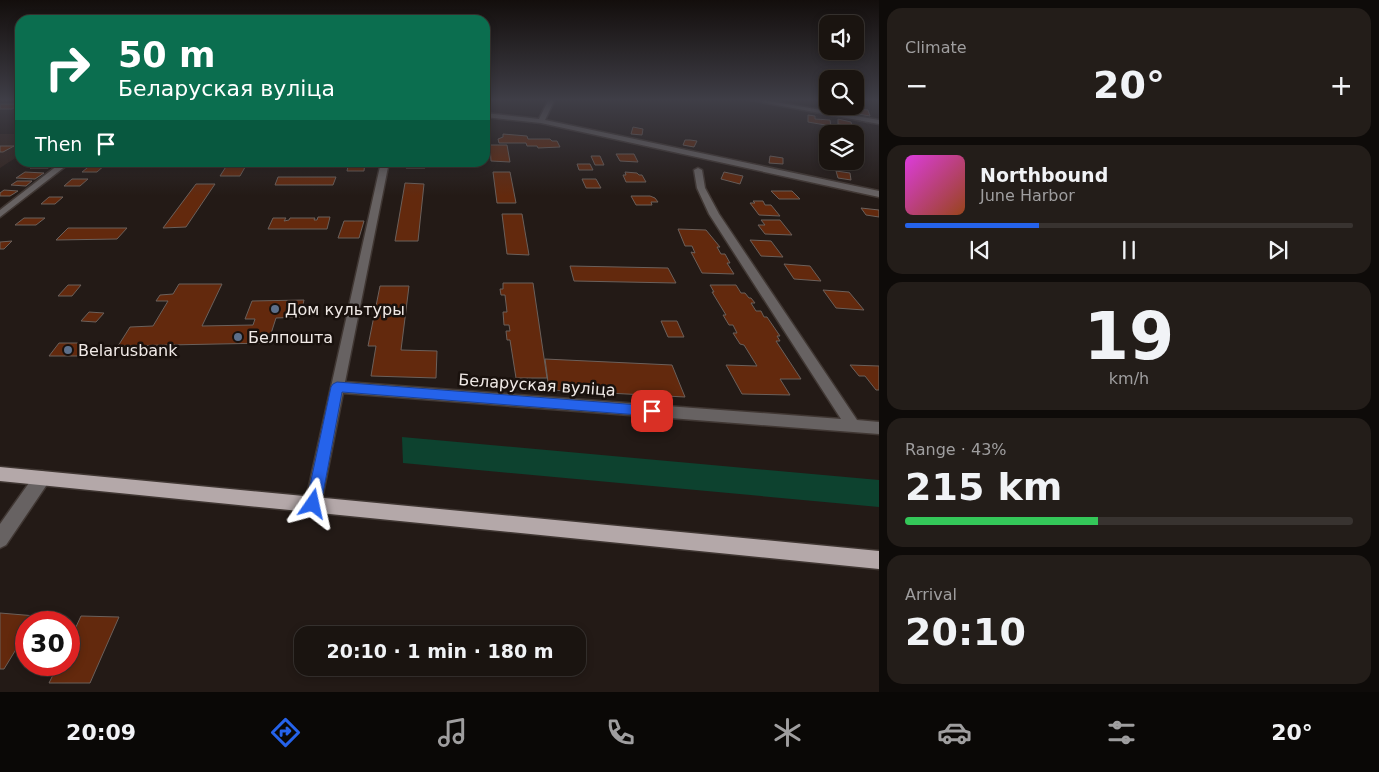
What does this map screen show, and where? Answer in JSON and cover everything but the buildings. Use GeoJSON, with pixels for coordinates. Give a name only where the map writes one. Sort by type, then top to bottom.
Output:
{"type":"FeatureCollection","features":[{"type":"Feature","properties":{"kind":"main road"},"geometry":{"type":"LineString","coordinates":[[0,474],[879,560]]}},
{"type":"Feature","properties":{"kind":"street"},"geometry":{"type":"LineString","coordinates":[[589,131],[879,194]]}},
{"type":"Feature","properties":{"kind":"street"},"geometry":{"type":"LineString","coordinates":[[0,214],[61,167]]}},
{"type":"Feature","properties":{"kind":"street"},"geometry":{"type":"LineString","coordinates":[[313,504],[384,167]]}},
{"type":"Feature","properties":{"kind":"street"},"geometry":{"type":"LineString","coordinates":[[698,170],[701,188],[714,214],[853,426]]}},
{"type":"Feature","properties":{"kind":"street","name":"Беларуская вуліца"},"geometry":{"type":"LineString","coordinates":[[337,387],[879,428]]}},
{"type":"Feature","properties":{"kind":"street"},"geometry":{"type":"LineString","coordinates":[[0,539],[42,478]]}},
{"type":"Feature","properties":{"kind":"shaded area"},"geometry":{"type":"Polygon","coordinates":[[[0,134],[15,134],[15,158],[0,168],[0,134]]]}},
{"type":"Feature","properties":{"kind":"green space"},"geometry":{"type":"Polygon","coordinates":[[[402,437],[879,480],[879,507],[403,463],[402,437]]]}},
{"type":"Feature","properties":{"kind":"place","name":"Дом культуры"},"geometry":{"type":"Point","coordinates":[275,309]}},
{"type":"Feature","properties":{"kind":"place","name":"Белпошта"},"geometry":{"type":"Point","coordinates":[238,337]}},
{"type":"Feature","properties":{"kind":"place","name":"Belarusbank"},"geometry":{"type":"Point","coordinates":[68,350]}},
{"type":"Feature","properties":{"kind":"route"},"geometry":{"type":"LineString","coordinates":[[313,504],[337,387],[652,411]]}}]}
